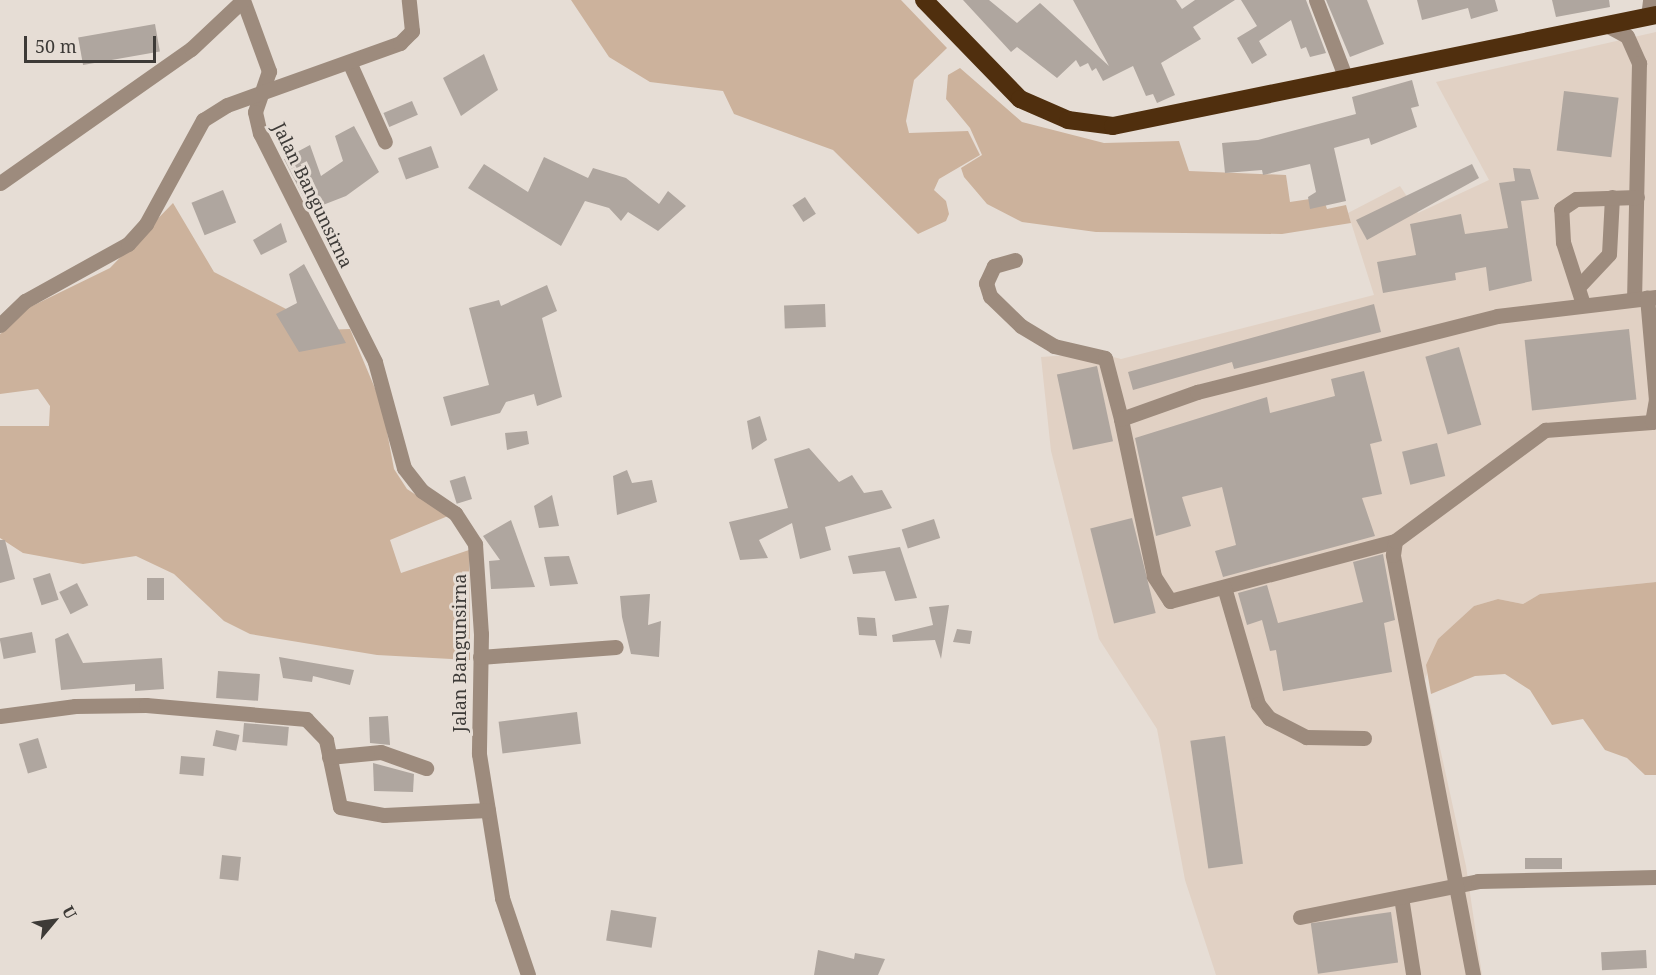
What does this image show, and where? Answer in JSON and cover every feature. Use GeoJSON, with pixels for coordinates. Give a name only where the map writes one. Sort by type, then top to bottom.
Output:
{"type":"FeatureCollection","features":[{"type":"Feature","properties":{"kind":"highway"},"geometry":{"type":"LineString","coordinates":[[924,0],[1020,99],[1091,125],[1139,124],[1608,26],[1651,10]]}},
{"type":"Feature","properties":{"kind":"street","name":"Jalan Bangunsirna"},"geometry":{"type":"LineString","coordinates":[[0,183],[191,49],[243,0],[269,70],[255,112],[260,133],[375,362],[404,468],[422,491],[455,513],[475,544],[480,657],[477,725],[502,898],[528,975]]}},
{"type":"Feature","properties":{"kind":"street"},"geometry":{"type":"LineString","coordinates":[[0,325],[25,301],[128,244],[146,224],[203,120],[227,105],[261,96],[350,64],[400,43],[412,31],[408,0]]}},
{"type":"Feature","properties":{"kind":"street"},"geometry":{"type":"LineString","coordinates":[[1316,0],[1346,80]]}},
{"type":"Feature","properties":{"kind":"street"},"geometry":{"type":"LineString","coordinates":[[1015,260],[994,266],[986,283],[990,296],[1021,327],[1054,346],[1105,358],[1121,419],[1154,576],[1164,597],[1170,601],[1395,541],[1545,430],[1652,422],[1656,400],[1637,197],[1639,63],[1627,36],[1608,26]]}},
{"type":"Feature","properties":{"kind":"street"},"geometry":{"type":"LineString","coordinates":[[350,64],[385,142]]}},
{"type":"Feature","properties":{"kind":"street"},"geometry":{"type":"LineString","coordinates":[[1581,284],[1609,255],[1612,197]]}},
{"type":"Feature","properties":{"kind":"street"},"geometry":{"type":"LineString","coordinates":[[1583,304],[1581,284],[1568,262],[1559,213],[1576,200],[1637,197]]}},
{"type":"Feature","properties":{"kind":"street"},"geometry":{"type":"LineString","coordinates":[[1121,419],[1197,392],[1497,316],[1646,297]]}},
{"type":"Feature","properties":{"kind":"street"},"geometry":{"type":"LineString","coordinates":[[1395,541],[1393,555],[1447,820],[1454,887],[1473,975]]}},
{"type":"Feature","properties":{"kind":"street"},"geometry":{"type":"LineString","coordinates":[[1224,587],[1258,704],[1269,718],[1306,737],[1364,738]]}},
{"type":"Feature","properties":{"kind":"street"},"geometry":{"type":"LineString","coordinates":[[480,657],[616,647]]}},
{"type":"Feature","properties":{"kind":"street"},"geometry":{"type":"LineString","coordinates":[[0,716],[122,705],[271,712],[318,727],[329,757],[336,800],[344,808],[384,815],[488,810]]}},
{"type":"Feature","properties":{"kind":"street"},"geometry":{"type":"LineString","coordinates":[[329,757],[381,752],[426,768]]}},
{"type":"Feature","properties":{"kind":"street"},"geometry":{"type":"LineString","coordinates":[[1300,917],[1492,880],[1656,878]]}},
{"type":"Feature","properties":{"kind":"street"},"geometry":{"type":"LineString","coordinates":[[1401,897],[1413,974]]}},
{"type":"Feature","properties":{"kind":"shaded area"},"geometry":{"type":"Polygon","coordinates":[[[571,0],[901,0],[947,48],[914,80],[906,121],[909,133],[968,131],[980,155],[939,179],[934,190],[946,201],[949,214],[946,221],[918,234],[833,150],[734,114],[723,91],[650,82],[609,57],[571,0]]]}},
{"type":"Feature","properties":{"kind":"shaded area"},"geometry":{"type":"Polygon","coordinates":[[[1656,32],[1656,582],[1540,594],[1523,604],[1498,599],[1474,606],[1438,639],[1425,680],[1466,866],[1482,975],[1216,975],[1185,880],[1157,729],[1099,639],[1051,451],[1041,357],[1098,353],[1121,359],[1374,295],[1348,213],[1400,186],[1418,213],[1489,180],[1436,82],[1656,32]]]}},
{"type":"Feature","properties":{"kind":"shaded area"},"geometry":{"type":"Polygon","coordinates":[[[960,68],[1022,122],[1104,143],[1179,141],[1189,171],[1286,175],[1290,202],[1323,197],[1327,209],[1346,205],[1351,223],[1282,234],[1096,232],[1022,222],[987,204],[964,177],[961,168],[982,155],[970,128],[946,99],[948,75],[960,68]]]}},
{"type":"Feature","properties":{"kind":"shaded area"},"geometry":{"type":"Polygon","coordinates":[[[173,203],[214,272],[290,311],[295,331],[350,329],[382,405],[394,469],[407,489],[448,516],[390,540],[401,573],[469,550],[470,660],[377,655],[250,634],[224,621],[174,574],[136,556],[83,564],[23,553],[0,538],[0,426],[49,426],[50,406],[38,389],[0,394],[0,334],[28,308],[110,268],[173,203]]]}},
{"type":"Feature","properties":{"kind":"shaded area"},"geometry":{"type":"Polygon","coordinates":[[[1656,582],[1656,775],[1645,775],[1627,758],[1605,750],[1583,719],[1552,725],[1530,690],[1505,674],[1475,676],[1431,694],[1426,665],[1438,639],[1474,606],[1498,599],[1523,604],[1540,594],[1656,582]]]}},
{"type":"Feature","properties":{"kind":"building"},"geometry":{"type":"Polygon","coordinates":[[[963,0],[989,0],[1017,23],[1040,3],[1109,66],[1073,0],[1176,0],[1182,9],[1195,0],[1235,0],[1193,27],[1201,39],[1161,63],[1175,95],[1157,103],[1153,94],[1146,96],[1133,66],[1103,81],[1096,68],[1092,71],[1088,63],[1080,67],[1076,60],[1057,78],[1017,47],[1011,52],[963,0]]]}},
{"type":"Feature","properties":{"kind":"building"},"geometry":{"type":"Polygon","coordinates":[[[1241,0],[1306,0],[1326,53],[1310,57],[1306,47],[1301,49],[1291,20],[1259,41],[1267,55],[1252,64],[1237,38],[1257,26],[1241,0]]]}},
{"type":"Feature","properties":{"kind":"building"},"geometry":{"type":"Polygon","coordinates":[[[1326,0],[1367,0],[1384,44],[1350,57],[1326,0]]]}},
{"type":"Feature","properties":{"kind":"building"},"geometry":{"type":"Polygon","coordinates":[[[1417,0],[1495,0],[1498,11],[1471,19],[1468,8],[1422,20],[1417,0]]]}},
{"type":"Feature","properties":{"kind":"building"},"geometry":{"type":"Polygon","coordinates":[[[1552,0],[1609,0],[1610,7],[1556,17],[1552,0]]]}},
{"type":"Feature","properties":{"kind":"building"},"geometry":{"type":"Polygon","coordinates":[[[155,24],[160,52],[83,65],[78,38],[155,24]]]}},
{"type":"Feature","properties":{"kind":"building"},"geometry":{"type":"Polygon","coordinates":[[[484,54],[498,90],[461,116],[443,78],[484,54]]]}},
{"type":"Feature","properties":{"kind":"building"},"geometry":{"type":"Polygon","coordinates":[[[1412,80],[1419,106],[1411,108],[1417,127],[1371,145],[1369,138],[1334,148],[1346,201],[1310,209],[1308,197],[1316,192],[1310,164],[1263,175],[1262,170],[1225,173],[1222,143],[1258,140],[1356,114],[1352,97],[1412,80]]]}},
{"type":"Feature","properties":{"kind":"building"},"geometry":{"type":"Polygon","coordinates":[[[1564,91],[1619,98],[1611,157],[1557,151],[1564,91]]]}},
{"type":"Feature","properties":{"kind":"building"},"geometry":{"type":"Polygon","coordinates":[[[412,101],[418,115],[389,127],[383,113],[412,101]]]}},
{"type":"Feature","properties":{"kind":"building"},"geometry":{"type":"Polygon","coordinates":[[[354,126],[379,172],[346,196],[310,210],[284,159],[310,145],[321,176],[343,161],[335,136],[354,126]]]}},
{"type":"Feature","properties":{"kind":"building"},"geometry":{"type":"Polygon","coordinates":[[[431,146],[439,168],[406,180],[398,158],[431,146]]]}},
{"type":"Feature","properties":{"kind":"building"},"geometry":{"type":"Polygon","coordinates":[[[544,157],[588,178],[593,168],[626,178],[659,204],[668,191],[686,206],[658,231],[628,212],[621,221],[609,208],[585,201],[561,246],[468,188],[484,164],[528,192],[544,157]]]}},
{"type":"Feature","properties":{"kind":"building"},"geometry":{"type":"Polygon","coordinates":[[[1472,164],[1479,178],[1367,240],[1356,220],[1472,164]]]}},
{"type":"Feature","properties":{"kind":"building"},"geometry":{"type":"Polygon","coordinates":[[[1513,168],[1530,169],[1539,199],[1521,201],[1532,281],[1489,291],[1486,267],[1455,273],[1456,280],[1383,293],[1377,262],[1416,255],[1410,224],[1461,214],[1465,234],[1508,228],[1499,183],[1515,181],[1513,168]]]}},
{"type":"Feature","properties":{"kind":"building"},"geometry":{"type":"Polygon","coordinates":[[[223,190],[236,222],[205,235],[191,203],[223,190]]]}},
{"type":"Feature","properties":{"kind":"building"},"geometry":{"type":"Polygon","coordinates":[[[805,197],[816,214],[803,222],[792,205],[805,197]]]}},
{"type":"Feature","properties":{"kind":"building"},"geometry":{"type":"Polygon","coordinates":[[[281,223],[287,242],[261,255],[253,240],[281,223]]]}},
{"type":"Feature","properties":{"kind":"building"},"geometry":{"type":"Polygon","coordinates":[[[304,264],[346,343],[299,352],[276,314],[297,303],[289,274],[304,264]]]}},
{"type":"Feature","properties":{"kind":"building"},"geometry":{"type":"Polygon","coordinates":[[[547,285],[557,311],[542,318],[562,397],[537,406],[534,394],[506,402],[500,413],[451,426],[443,397],[489,385],[469,308],[499,300],[501,306],[547,285]]]}},
{"type":"Feature","properties":{"kind":"building"},"geometry":{"type":"Polygon","coordinates":[[[825,304],[826,327],[785,328],[784,305],[825,304]]]}},
{"type":"Feature","properties":{"kind":"building"},"geometry":{"type":"Polygon","coordinates":[[[1374,304],[1381,332],[1234,369],[1232,362],[1133,390],[1128,372],[1374,304]]]}},
{"type":"Feature","properties":{"kind":"building"},"geometry":{"type":"Polygon","coordinates":[[[1629,329],[1636,400],[1532,411],[1525,340],[1629,329]]]}},
{"type":"Feature","properties":{"kind":"building"},"geometry":{"type":"Polygon","coordinates":[[[1459,347],[1481,425],[1448,435],[1425,357],[1459,347]]]}},
{"type":"Feature","properties":{"kind":"building"},"geometry":{"type":"Polygon","coordinates":[[[1097,366],[1113,441],[1073,450],[1057,375],[1097,366]]]}},
{"type":"Feature","properties":{"kind":"building"},"geometry":{"type":"Polygon","coordinates":[[[1364,371],[1382,441],[1370,444],[1382,494],[1362,498],[1375,536],[1223,577],[1215,551],[1236,545],[1222,487],[1182,497],[1191,526],[1156,536],[1135,438],[1267,397],[1270,413],[1335,396],[1331,379],[1364,371]]]}},
{"type":"Feature","properties":{"kind":"building"},"geometry":{"type":"Polygon","coordinates":[[[760,416],[767,440],[752,450],[747,421],[760,416]]]}},
{"type":"Feature","properties":{"kind":"building"},"geometry":{"type":"Polygon","coordinates":[[[527,431],[529,444],[507,450],[505,433],[527,431]]]}},
{"type":"Feature","properties":{"kind":"building"},"geometry":{"type":"Polygon","coordinates":[[[1437,443],[1445,476],[1410,485],[1402,452],[1437,443]]]}},
{"type":"Feature","properties":{"kind":"building"},"geometry":{"type":"Polygon","coordinates":[[[809,448],[839,482],[852,475],[864,493],[882,490],[892,508],[825,527],[831,550],[800,559],[792,523],[759,540],[768,558],[740,560],[729,522],[788,508],[774,459],[809,448]]]}},
{"type":"Feature","properties":{"kind":"building"},"geometry":{"type":"Polygon","coordinates":[[[627,470],[632,483],[652,480],[657,502],[617,515],[613,476],[627,470]]]}},
{"type":"Feature","properties":{"kind":"building"},"geometry":{"type":"Polygon","coordinates":[[[465,476],[472,499],[457,504],[450,481],[465,476]]]}},
{"type":"Feature","properties":{"kind":"building"},"geometry":{"type":"Polygon","coordinates":[[[552,495],[559,526],[539,528],[534,506],[552,495]]]}},
{"type":"Feature","properties":{"kind":"building"},"geometry":{"type":"Polygon","coordinates":[[[1132,518],[1156,613],[1114,623],[1090,528],[1132,518]]]}},
{"type":"Feature","properties":{"kind":"building"},"geometry":{"type":"Polygon","coordinates":[[[934,519],[940,538],[908,549],[902,530],[934,519]]]}},
{"type":"Feature","properties":{"kind":"building"},"geometry":{"type":"Polygon","coordinates":[[[511,520],[535,587],[491,589],[489,561],[500,560],[483,536],[511,520]]]}},
{"type":"Feature","properties":{"kind":"building"},"geometry":{"type":"Polygon","coordinates":[[[0,540],[5,540],[15,579],[0,583],[0,540]]]}},
{"type":"Feature","properties":{"kind":"building"},"geometry":{"type":"Polygon","coordinates":[[[900,547],[917,598],[895,601],[885,571],[853,574],[848,556],[900,547]]]}},
{"type":"Feature","properties":{"kind":"building"},"geometry":{"type":"Polygon","coordinates":[[[1383,554],[1395,620],[1384,623],[1392,672],[1283,691],[1276,650],[1270,651],[1262,620],[1247,625],[1238,593],[1267,585],[1278,623],[1363,602],[1353,562],[1383,554]]]}},
{"type":"Feature","properties":{"kind":"building"},"geometry":{"type":"Polygon","coordinates":[[[569,556],[578,584],[550,586],[544,557],[569,556]]]}},
{"type":"Feature","properties":{"kind":"building"},"geometry":{"type":"Polygon","coordinates":[[[50,573],[59,600],[42,605],[33,579],[50,573]]]}},
{"type":"Feature","properties":{"kind":"building"},"geometry":{"type":"Polygon","coordinates":[[[147,578],[164,578],[164,600],[147,600],[147,578]]]}},
{"type":"Feature","properties":{"kind":"building"},"geometry":{"type":"Polygon","coordinates":[[[77,583],[88,605],[71,614],[59,592],[77,583]]]}},
{"type":"Feature","properties":{"kind":"building"},"geometry":{"type":"Polygon","coordinates":[[[650,594],[648,625],[661,621],[659,657],[631,654],[622,617],[620,596],[650,594]]]}},
{"type":"Feature","properties":{"kind":"building"},"geometry":{"type":"Polygon","coordinates":[[[949,605],[941,659],[935,640],[893,642],[892,635],[933,625],[929,607],[949,605]]]}},
{"type":"Feature","properties":{"kind":"building"},"geometry":{"type":"Polygon","coordinates":[[[857,617],[875,618],[877,636],[859,635],[857,617]]]}},
{"type":"Feature","properties":{"kind":"building"},"geometry":{"type":"Polygon","coordinates":[[[957,629],[972,631],[970,644],[953,642],[957,629]]]}},
{"type":"Feature","properties":{"kind":"building"},"geometry":{"type":"Polygon","coordinates":[[[32,632],[36,653],[4,659],[0,638],[32,632]]]}},
{"type":"Feature","properties":{"kind":"building"},"geometry":{"type":"Polygon","coordinates":[[[68,633],[83,663],[162,658],[164,689],[135,691],[135,684],[61,690],[55,639],[68,633]]]}},
{"type":"Feature","properties":{"kind":"building"},"geometry":{"type":"Polygon","coordinates":[[[279,657],[354,670],[350,685],[313,676],[312,682],[283,678],[279,657]]]}},
{"type":"Feature","properties":{"kind":"building"},"geometry":{"type":"Polygon","coordinates":[[[218,671],[260,674],[258,701],[216,698],[218,671]]]}},
{"type":"Feature","properties":{"kind":"building"},"geometry":{"type":"Polygon","coordinates":[[[577,712],[581,744],[502,753],[499,722],[577,712]]]}},
{"type":"Feature","properties":{"kind":"building"},"geometry":{"type":"Polygon","coordinates":[[[388,716],[390,745],[370,743],[369,717],[388,716]]]}},
{"type":"Feature","properties":{"kind":"building"},"geometry":{"type":"Polygon","coordinates":[[[244,723],[289,727],[287,746],[242,742],[244,723]]]}},
{"type":"Feature","properties":{"kind":"building"},"geometry":{"type":"Polygon","coordinates":[[[216,730],[239,735],[236,751],[213,746],[216,730]]]}},
{"type":"Feature","properties":{"kind":"building"},"geometry":{"type":"Polygon","coordinates":[[[1225,736],[1243,864],[1208,869],[1190,741],[1225,736]]]}},
{"type":"Feature","properties":{"kind":"building"},"geometry":{"type":"Polygon","coordinates":[[[38,738],[47,768],[28,773],[19,744],[38,738]]]}},
{"type":"Feature","properties":{"kind":"building"},"geometry":{"type":"Polygon","coordinates":[[[181,756],[205,758],[203,776],[179,774],[181,756]]]}},
{"type":"Feature","properties":{"kind":"building"},"geometry":{"type":"Polygon","coordinates":[[[373,763],[414,774],[413,792],[374,791],[373,763]]]}},
{"type":"Feature","properties":{"kind":"building"},"geometry":{"type":"Polygon","coordinates":[[[222,855],[241,857],[238,881],[219,879],[222,855]]]}},
{"type":"Feature","properties":{"kind":"building"},"geometry":{"type":"Polygon","coordinates":[[[1525,858],[1562,858],[1562,869],[1525,869],[1525,858]]]}},
{"type":"Feature","properties":{"kind":"building"},"geometry":{"type":"Polygon","coordinates":[[[611,910],[656,917],[652,948],[606,941],[611,910]]]}},
{"type":"Feature","properties":{"kind":"building"},"geometry":{"type":"Polygon","coordinates":[[[1391,912],[1398,963],[1318,974],[1311,923],[1391,912]]]}},
{"type":"Feature","properties":{"kind":"building"},"geometry":{"type":"Polygon","coordinates":[[[818,950],[854,959],[855,953],[885,959],[878,975],[814,975],[818,950]]]}},
{"type":"Feature","properties":{"kind":"building"},"geometry":{"type":"Polygon","coordinates":[[[1646,950],[1647,968],[1602,970],[1601,952],[1646,950]]]}}]}
